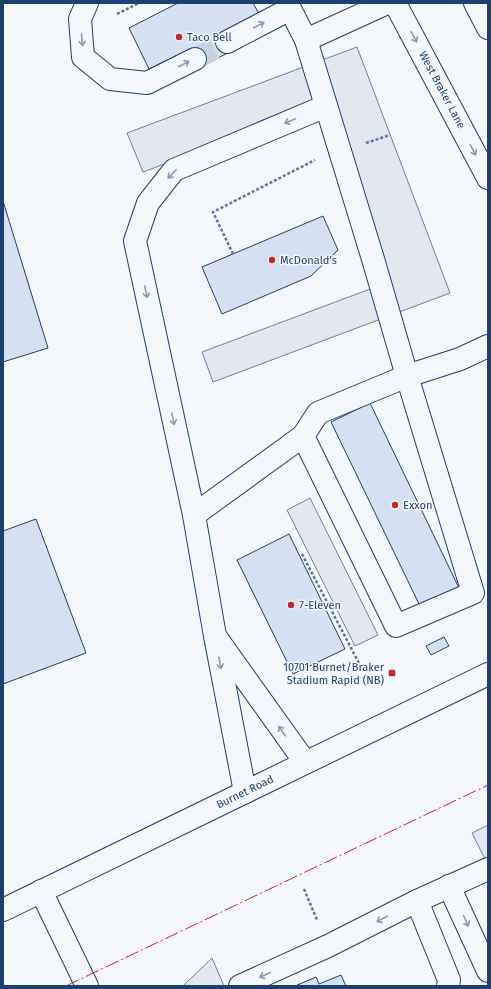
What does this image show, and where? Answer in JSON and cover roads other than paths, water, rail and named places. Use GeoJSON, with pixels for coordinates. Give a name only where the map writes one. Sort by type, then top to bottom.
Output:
{"type":"FeatureCollection","features":[{"type":"Feature","properties":{"kind":"main road"},"geometry":{"type":"LineString","coordinates":[[88,3],[80,19],[83,57],[110,79],[147,83],[195,58]]}},
{"type":"Feature","properties":{"kind":"main road"},"geometry":{"type":"LineString","coordinates":[[306,40],[387,3]]}},
{"type":"Feature","properties":{"kind":"main road","name":"West Braker Lane"},"geometry":{"type":"LineString","coordinates":[[395,3],[488,178]]}},
{"type":"Feature","properties":{"kind":"main road"},"geometry":{"type":"LineString","coordinates":[[475,3],[488,28]]}},
{"type":"Feature","properties":{"kind":"main road"},"geometry":{"type":"LineString","coordinates":[[227,42],[289,6],[306,40],[473,593],[396,626],[303,436]]}},
{"type":"Feature","properties":{"kind":"main road"},"geometry":{"type":"LineString","coordinates":[[245,792],[194,516],[135,241],[148,203],[174,170],[326,106]]}},
{"type":"Feature","properties":{"kind":"main road"},"geometry":{"type":"LineString","coordinates":[[194,516],[303,436],[318,413],[407,376],[460,359],[488,346]]}},
{"type":"Feature","properties":{"kind":"main road"},"geometry":{"type":"LineString","coordinates":[[215,636],[305,762]]}},
{"type":"Feature","properties":{"kind":"main road","name":"Burnet Road"},"geometry":{"type":"LineString","coordinates":[[3,910],[488,674]]}},
{"type":"Feature","properties":{"kind":"main road"},"geometry":{"type":"LineString","coordinates":[[240,986],[328,946],[417,901],[488,868]]}},
{"type":"Feature","properties":{"kind":"main road"},"geometry":{"type":"LineString","coordinates":[[449,886],[488,971]]}},
{"type":"Feature","properties":{"kind":"main road"},"geometry":{"type":"LineString","coordinates":[[41,891],[87,986]]}},
{"type":"Feature","properties":{"kind":"main road"},"geometry":{"type":"LineString","coordinates":[[417,901],[450,980],[448,986]]}},
{"type":"Feature","properties":{"kind":"tunnel"},"geometry":{"type":"LineString","coordinates":[[195,59],[227,42]]}},
{"type":"Feature","properties":{"kind":"place","name":"Taco Bell"},"geometry":{"type":"Point","coordinates":[179,37]}},
{"type":"Feature","properties":{"kind":"place","name":"McDonald's"},"geometry":{"type":"Point","coordinates":[272,260]}},
{"type":"Feature","properties":{"kind":"place","name":"Exxon"},"geometry":{"type":"Point","coordinates":[395,505]}},
{"type":"Feature","properties":{"kind":"place","name":"7-Eleven"},"geometry":{"type":"Point","coordinates":[291,605]}},
{"type":"Feature","properties":{"kind":"place","name":"10701 Burnet/Braker Stadium Rapid (NB)"},"geometry":{"type":"Point","coordinates":[392,673]}}]}
